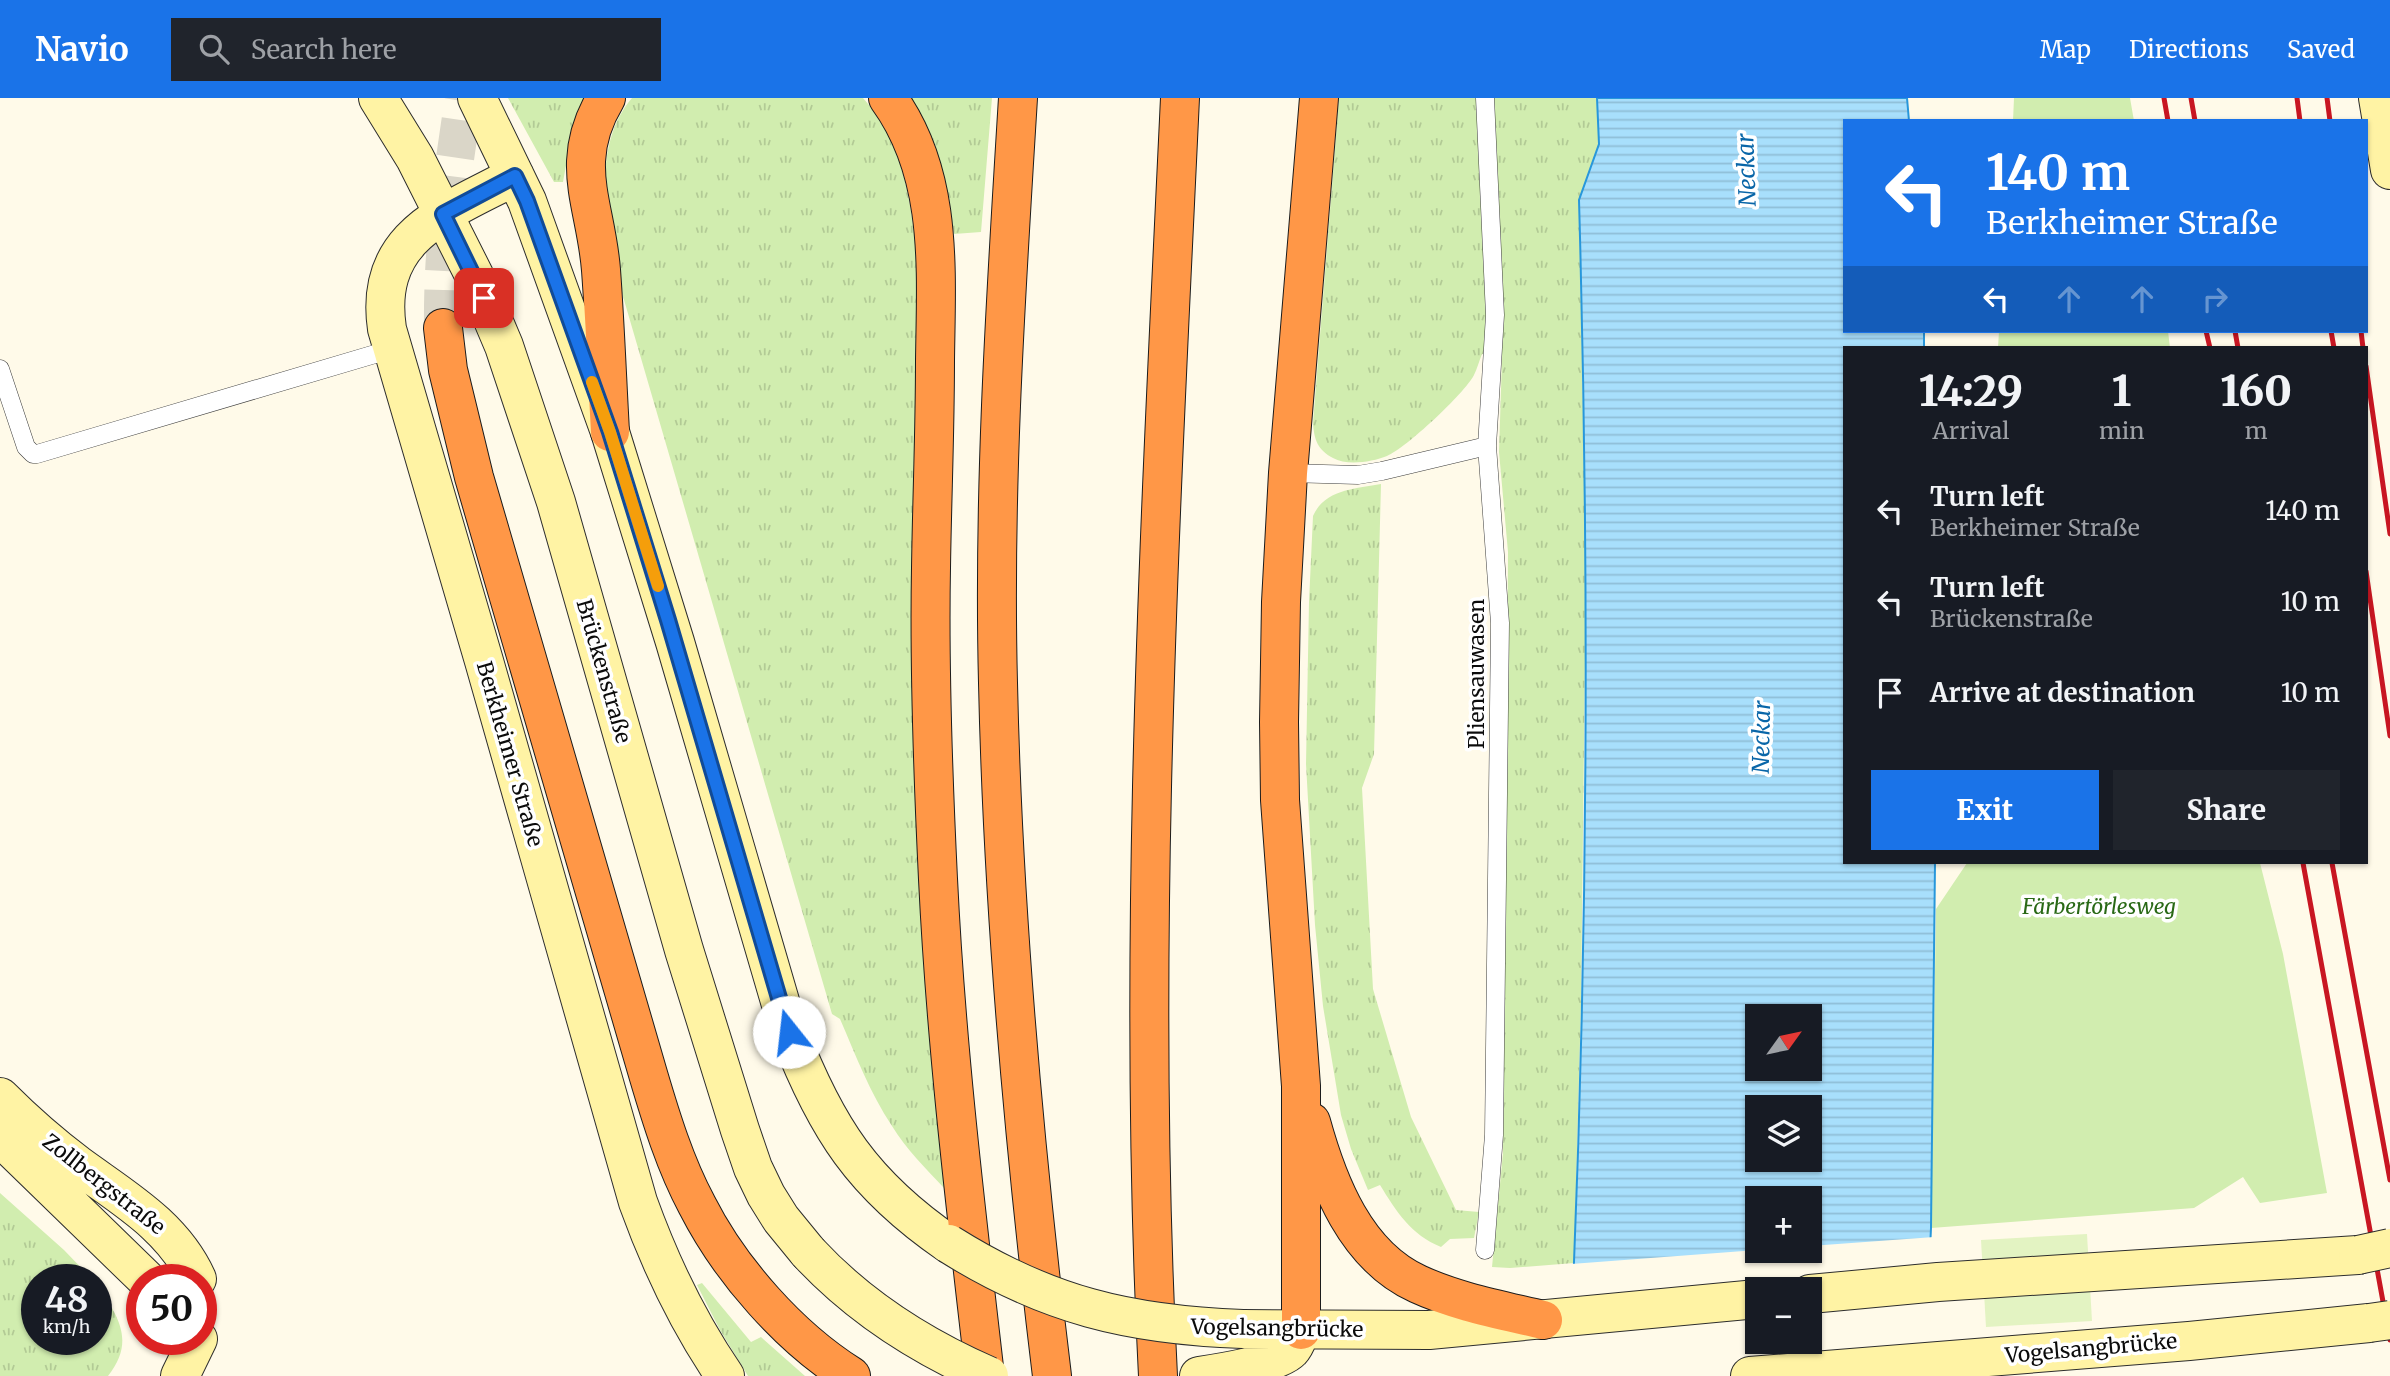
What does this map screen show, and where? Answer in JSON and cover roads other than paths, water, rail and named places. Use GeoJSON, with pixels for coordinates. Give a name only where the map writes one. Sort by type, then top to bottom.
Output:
{"type":"FeatureCollection","features":[{"type":"Feature","properties":{"kind":"highway"},"geometry":{"type":"LineString","coordinates":[[606,98],[594,123],[584,166],[586,191],[601,266],[610,432]]}},
{"type":"Feature","properties":{"kind":"highway"},"geometry":{"type":"LineString","coordinates":[[888,98],[909,134],[920,162],[928,190],[936,262],[931,571],[932,726],[937,844],[947,1027],[987,1376]]}},
{"type":"Feature","properties":{"kind":"highway"},"geometry":{"type":"LineString","coordinates":[[1018,98],[1005,320],[999,510],[998,682],[1015,1023],[1030,1194],[1052,1376]]}},
{"type":"Feature","properties":{"kind":"highway"},"geometry":{"type":"LineString","coordinates":[[1158,1376],[1148,1116],[1149,841],[1180,98]]}},
{"type":"Feature","properties":{"kind":"highway"},"geometry":{"type":"LineString","coordinates":[[1301,1330],[1301,1086],[1280,800],[1280,642],[1288,473],[1319,98]]}},
{"type":"Feature","properties":{"kind":"highway"},"geometry":{"type":"LineString","coordinates":[[443,328],[448,370],[474,477],[662,1121],[684,1177],[713,1233],[755,1291],[804,1340],[851,1376]]}},
{"type":"Feature","properties":{"kind":"highway"},"geometry":{"type":"LineString","coordinates":[[1301,1086],[1317,1144],[1338,1196],[1361,1237],[1390,1267],[1417,1284],[1433,1290],[1468,1302],[1543,1320]]}},
{"type":"Feature","properties":{"kind":"main road","name":"Brückenstraße"},"geometry":{"type":"LineString","coordinates":[[378,98],[415,158],[484,298],[529,416],[684,950],[753,1168],[781,1219],[830,1275],[880,1317],[929,1347],[987,1376]]}},
{"type":"Feature","properties":{"kind":"main road"},"geometry":{"type":"LineString","coordinates":[[461,98],[507,161]]}},
{"type":"Feature","properties":{"kind":"main road"},"geometry":{"type":"LineString","coordinates":[[477,98],[530,210],[610,432]]}},
{"type":"Feature","properties":{"kind":"main road"},"geometry":{"type":"LineString","coordinates":[[2378,98],[2390,170]]}},
{"type":"Feature","properties":{"kind":"main road","name":"Berkheimer Straße"},"geometry":{"type":"LineString","coordinates":[[507,161],[417,232],[398,257],[390,275],[384,293],[384,311],[392,349],[484,660],[638,1202],[674,1289],[725,1376]]}},
{"type":"Feature","properties":{"kind":"main road","name":"Vogelsangbrücke"},"geometry":{"type":"LineString","coordinates":[[610,432],[675,642],[789,1032],[823,1110],[849,1152],[875,1183],[914,1219],[960,1251],[1010,1279],[1111,1315],[1167,1324],[1243,1329],[1429,1330],[1745,1300]]}},
{"type":"Feature","properties":{"kind":"main road","name":"Zollbergstraße"},"geometry":{"type":"LineString","coordinates":[[0,1097],[50,1144],[158,1223],[190,1264]]}},
{"type":"Feature","properties":{"kind":"main road","name":"Zollbergstraße"},"geometry":{"type":"LineString","coordinates":[[0,1137],[131,1264]]}},
{"type":"Feature","properties":{"kind":"main road"},"geometry":{"type":"LineString","coordinates":[[1822,1293],[1938,1282],[2379,1252]]}},
{"type":"Feature","properties":{"kind":"main road","name":"Vogelsangbrücke"},"geometry":{"type":"LineString","coordinates":[[1749,1376],[2189,1341],[2383,1322]]}},
{"type":"Feature","properties":{"kind":"main road"},"geometry":{"type":"LineString","coordinates":[[1199,1376],[1284,1356],[1297,1342],[1301,1330]]}},
{"type":"Feature","properties":{"kind":"main road"},"geometry":{"type":"LineString","coordinates":[[1301,1330],[1301,1376]]}},
{"type":"Feature","properties":{"kind":"main road"},"geometry":{"type":"LineString","coordinates":[[179,1376],[182,1355]]}},
{"type":"Feature","properties":{"kind":"main road"},"geometry":{"type":"LineString","coordinates":[[179,1376],[190,1355]]}},
{"type":"Feature","properties":{"kind":"lane","name":"Pliensauwasen"},"geometry":{"type":"LineString","coordinates":[[1485,98],[1495,315],[1487,446],[1500,637],[1494,1135],[1485,1250]]}},
{"type":"Feature","properties":{"kind":"lane"},"geometry":{"type":"LineString","coordinates":[[0,369],[26,447],[33,454],[37,454],[392,349]]}},
{"type":"Feature","properties":{"kind":"lane"},"geometry":{"type":"LineString","coordinates":[[1288,473],[1358,475],[1487,446]]}},
{"type":"Feature","properties":{"kind":"water","name":"Neckar"},"geometry":{"type":"Polygon","coordinates":[[[1597,98],[1907,98],[1909,119],[1843,119],[1843,333],[1924,333],[1924,346],[1843,346],[1843,864],[1935,864],[1931,1228],[1924,1376],[1569,1376],[1580,1082],[1585,788],[1583,347],[1579,200],[1599,144],[1597,98]]]}},
{"type":"Feature","properties":{"kind":"tunnel"},"geometry":{"type":"LineString","coordinates":[[443,328],[449,213],[464,98]]}},
{"type":"Feature","properties":{"kind":"railway"},"geometry":{"type":"LineString","coordinates":[[2164,98],[2168,119]]}},
{"type":"Feature","properties":{"kind":"railway"},"geometry":{"type":"LineString","coordinates":[[2191,98],[2195,119]]}},
{"type":"Feature","properties":{"kind":"railway"},"geometry":{"type":"LineString","coordinates":[[2297,98],[2300,119]]}},
{"type":"Feature","properties":{"kind":"railway"},"geometry":{"type":"LineString","coordinates":[[2327,98],[2330,119]]}},
{"type":"Feature","properties":{"kind":"railway"},"geometry":{"type":"LineString","coordinates":[[2206,333],[2210,346]]}},
{"type":"Feature","properties":{"kind":"railway"},"geometry":{"type":"LineString","coordinates":[[2235,333],[2238,346]]}},
{"type":"Feature","properties":{"kind":"railway"},"geometry":{"type":"LineString","coordinates":[[2331,333],[2334,346]]}},
{"type":"Feature","properties":{"kind":"railway"},"geometry":{"type":"LineString","coordinates":[[2361,333],[2363,346]]}},
{"type":"Feature","properties":{"kind":"railway"},"geometry":{"type":"LineString","coordinates":[[2368,380],[2390,534]]}},
{"type":"Feature","properties":{"kind":"railway"},"geometry":{"type":"LineString","coordinates":[[2368,585],[2390,736]]}},
{"type":"Feature","properties":{"kind":"railway"},"geometry":{"type":"LineString","coordinates":[[2303,864],[2390,1340]]}},
{"type":"Feature","properties":{"kind":"railway"},"geometry":{"type":"LineString","coordinates":[[2332,864],[2390,1180]]}},
{"type":"Feature","properties":{"kind":"park label","name":"Färbertörlesweg"},"geometry":{"type":"Point","coordinates":[2099,906]}}]}
